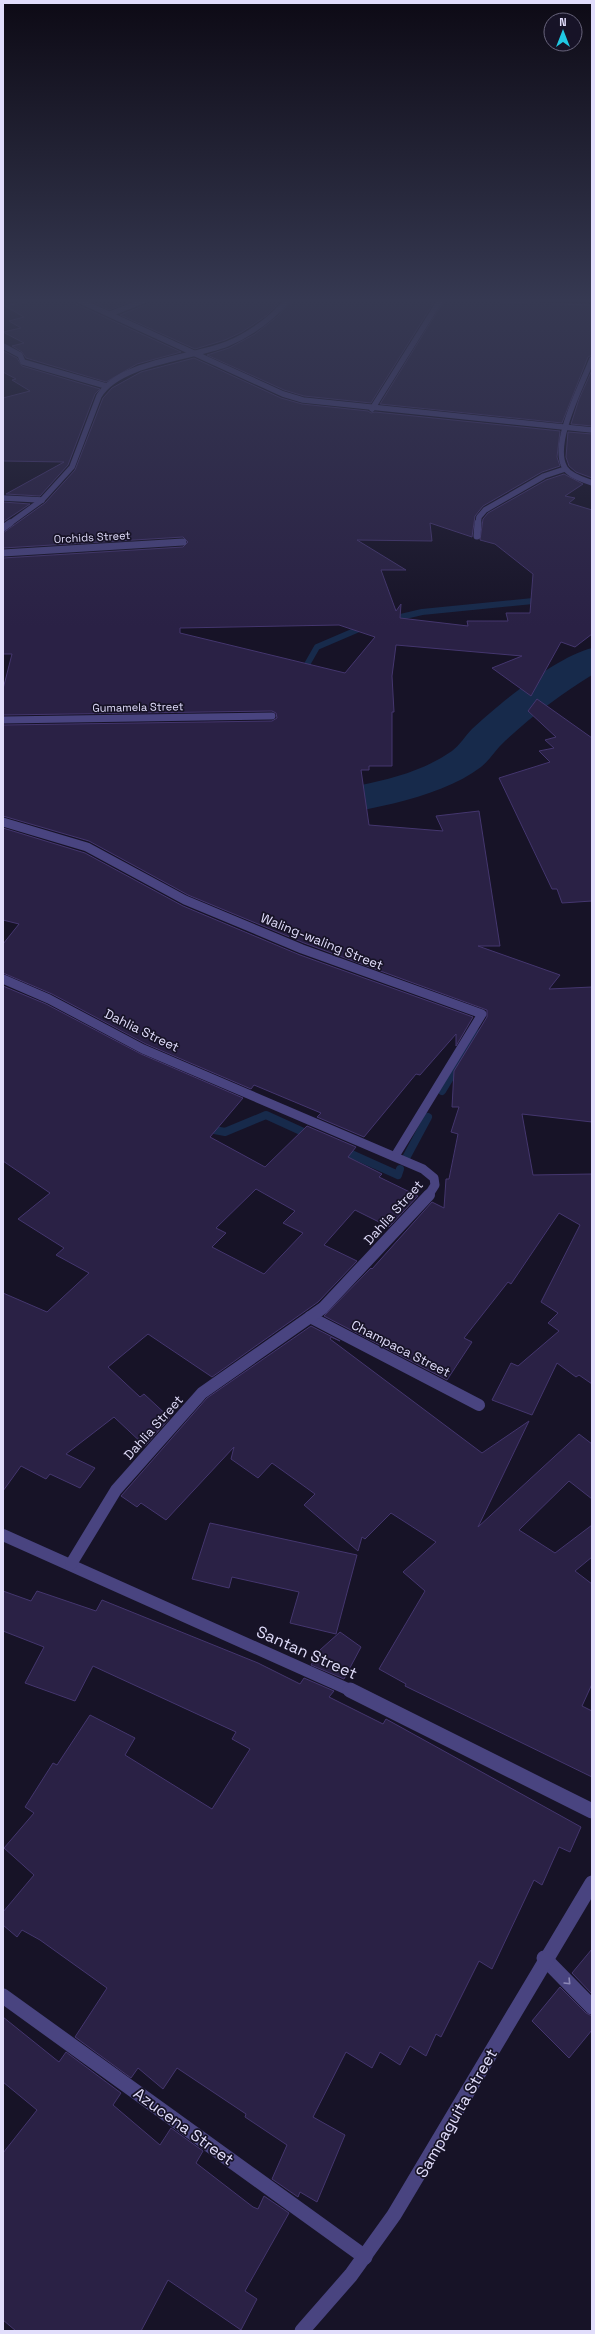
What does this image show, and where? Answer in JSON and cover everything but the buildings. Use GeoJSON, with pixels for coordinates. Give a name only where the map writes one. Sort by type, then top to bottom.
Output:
{"type":"FeatureCollection","features":[{"type":"Feature","properties":{"kind":"street"},"geometry":{"type":"LineString","coordinates":[[3,528],[42,500],[72,467],[94,408]]}},
{"type":"Feature","properties":{"kind":"street"},"geometry":{"type":"LineString","coordinates":[[365,408],[592,430]]}},
{"type":"Feature","properties":{"kind":"street"},"geometry":{"type":"LineString","coordinates":[[574,408],[566,427],[560,449],[560,459],[565,469],[592,483]]}},
{"type":"Feature","properties":{"kind":"street"},"geometry":{"type":"LineString","coordinates":[[477,536],[479,517],[484,510],[544,476],[565,469]]}},
{"type":"Feature","properties":{"kind":"street"},"geometry":{"type":"LineString","coordinates":[[3,498],[42,500]]}},
{"type":"Feature","properties":{"kind":"street","name":"Orchids Street"},"geometry":{"type":"LineString","coordinates":[[3,553],[183,542]]}},
{"type":"Feature","properties":{"kind":"street","name":"Gumamela Street"},"geometry":{"type":"LineString","coordinates":[[3,720],[272,716]]}},
{"type":"Feature","properties":{"kind":"street","name":"Waling-waling Street"},"geometry":{"type":"LineString","coordinates":[[3,822],[87,847],[185,900],[302,949],[482,1014],[396,1156]]}},
{"type":"Feature","properties":{"kind":"street","name":"Dahlia Street"},"geometry":{"type":"LineString","coordinates":[[3,979],[49,999],[143,1049],[396,1156],[430,1174],[434,1178],[435,1185],[432,1192],[323,1308],[202,1393],[116,1490],[70,1564]]}},
{"type":"Feature","properties":{"kind":"street","name":"Champaca Street"},"geometry":{"type":"LineString","coordinates":[[310,1317],[479,1405]]}},
{"type":"Feature","properties":{"kind":"street","name":"Santan Street"},"geometry":{"type":"LineString","coordinates":[[3,1535],[354,1692],[592,1811]]}},
{"type":"Feature","properties":{"kind":"street","name":"Sampaguita Street"},"geometry":{"type":"LineString","coordinates":[[302,2331],[324,2309],[366,2257],[411,2191],[544,1958],[592,1882]]}},
{"type":"Feature","properties":{"kind":"street"},"geometry":{"type":"LineString","coordinates":[[544,1958],[592,2007]]}},
{"type":"Feature","properties":{"kind":"street","name":"Azucena Street"},"geometry":{"type":"LineString","coordinates":[[3,1996],[366,2257]]}},
{"type":"Feature","properties":{"kind":"waterway"},"geometry":{"type":"LineString","coordinates":[[388,620],[422,612],[543,600]]}},
{"type":"Feature","properties":{"kind":"waterway"},"geometry":{"type":"LineString","coordinates":[[301,675],[317,647],[366,626]]}},
{"type":"Feature","properties":{"kind":"waterway"},"geometry":{"type":"LineString","coordinates":[[299,809],[386,792],[431,778],[450,769],[467,759],[485,738],[523,706],[550,686],[592,659]]}},
{"type":"Feature","properties":{"kind":"waterway"},"geometry":{"type":"LineString","coordinates":[[442,1091],[474,1038],[484,1030]]}},
{"type":"Feature","properties":{"kind":"waterway"},"geometry":{"type":"LineString","coordinates":[[204,1128],[225,1132],[266,1115],[312,1136]]}},
{"type":"Feature","properties":{"kind":"waterway"},"geometry":{"type":"LineString","coordinates":[[406,1158],[428,1117]]}},
{"type":"Feature","properties":{"kind":"waterway"},"geometry":{"type":"LineString","coordinates":[[340,1149],[398,1175],[400,1169]]}}]}
